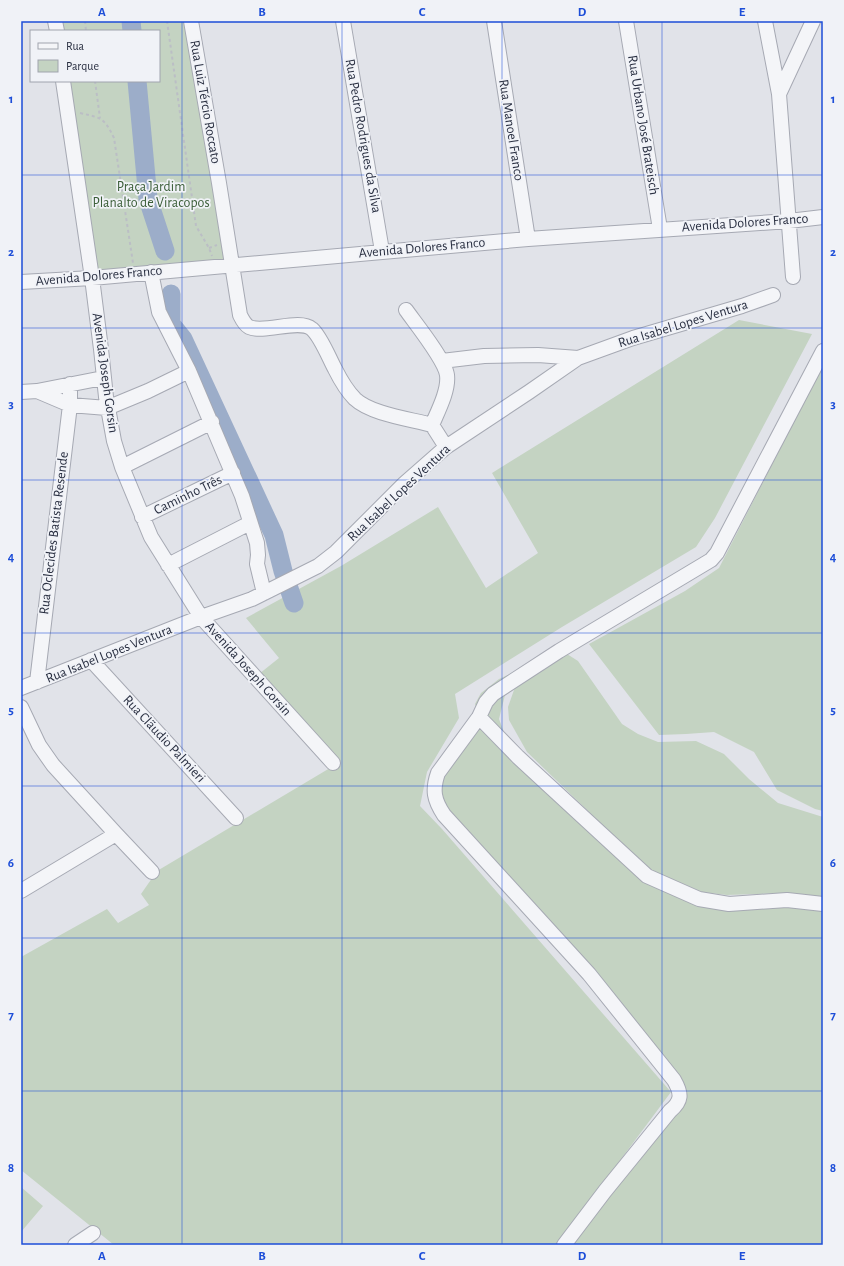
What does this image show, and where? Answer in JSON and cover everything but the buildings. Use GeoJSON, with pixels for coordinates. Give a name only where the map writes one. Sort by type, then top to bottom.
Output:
{"type":"FeatureCollection","features":[{"type":"Feature","properties":{"kind":"street","name":"Rua Luiz Tércio Roccato"},"geometry":{"type":"LineString","coordinates":[[191,21],[233,265],[240,315],[244,322],[249,327],[267,328],[299,325],[311,329],[319,340],[343,385],[356,399],[370,409],[432,425]]}},
{"type":"Feature","properties":{"kind":"street","name":"Rua Pedro Rodrigues da Silva"},"geometry":{"type":"LineString","coordinates":[[343,21],[382,251]]}},
{"type":"Feature","properties":{"kind":"street","name":"Rua Manoel Franco"},"geometry":{"type":"LineString","coordinates":[[494,21],[528,239]]}},
{"type":"Feature","properties":{"kind":"street","name":"Rua Urbano José Brateisch"},"geometry":{"type":"LineString","coordinates":[[626,21],[660,229]]}},
{"type":"Feature","properties":{"kind":"street"},"geometry":{"type":"LineString","coordinates":[[765,21],[779,94],[793,276]]}},
{"type":"Feature","properties":{"kind":"street"},"geometry":{"type":"LineString","coordinates":[[779,94],[813,21]]}},
{"type":"Feature","properties":{"kind":"street","name":"Avenida Joseph Gorsin"},"geometry":{"type":"LineString","coordinates":[[63,82],[92,278],[107,408],[114,441],[122,467],[151,537],[201,617],[333,763]]}},
{"type":"Feature","properties":{"kind":"street","name":"Avenida Dolores Franco"},"geometry":{"type":"LineString","coordinates":[[21,282],[92,278],[528,239],[789,221],[823,217]]}},
{"type":"Feature","properties":{"kind":"street"},"geometry":{"type":"LineString","coordinates":[[151,272],[159,312],[189,371],[212,422],[242,496],[257,543],[257,564],[269,591]]}},
{"type":"Feature","properties":{"kind":"street","name":"Rua Isabel Lopes Ventura"},"geometry":{"type":"LineString","coordinates":[[21,688],[269,591],[318,566],[336,552],[406,483],[446,447],[578,358],[633,338],[742,306],[773,295]]}},
{"type":"Feature","properties":{"kind":"street"},"geometry":{"type":"LineString","coordinates":[[406,310],[442,361],[447,375],[446,387],[441,406],[432,425],[446,447]]}},
{"type":"Feature","properties":{"kind":"street"},"geometry":{"type":"LineString","coordinates":[[564,1245],[605,1191],[670,1111],[676,1106],[680,1098],[679,1090],[674,1080],[589,974],[444,815],[437,805],[434,784],[438,773],[479,717],[486,702],[493,694],[559,651],[710,560],[717,553],[823,351]]}},
{"type":"Feature","properties":{"kind":"street"},"geometry":{"type":"LineString","coordinates":[[442,361],[484,356],[538,355],[578,358]]}},
{"type":"Feature","properties":{"kind":"street"},"geometry":{"type":"LineString","coordinates":[[37,391],[70,405],[107,408],[148,391],[189,371]]}},
{"type":"Feature","properties":{"kind":"street"},"geometry":{"type":"LineString","coordinates":[[21,392],[37,391],[103,378]]}},
{"type":"Feature","properties":{"kind":"street","name":"Rua Oclecides Batista Resende"},"geometry":{"type":"LineString","coordinates":[[37,682],[70,405],[70,384]]}},
{"type":"Feature","properties":{"kind":"street"},"geometry":{"type":"LineString","coordinates":[[122,467],[212,422]]}},
{"type":"Feature","properties":{"kind":"street","name":"Caminho Três"},"geometry":{"type":"LineString","coordinates":[[142,517],[233,473]]}},
{"type":"Feature","properties":{"kind":"street"},"geometry":{"type":"LineString","coordinates":[[168,565],[250,523]]}},
{"type":"Feature","properties":{"kind":"street","name":"Rua Clãudio Palmieri"},"geometry":{"type":"LineString","coordinates":[[91,660],[236,818]]}},
{"type":"Feature","properties":{"kind":"street"},"geometry":{"type":"LineString","coordinates":[[21,707],[39,745],[53,765],[152,872]]}},
{"type":"Feature","properties":{"kind":"street"},"geometry":{"type":"LineString","coordinates":[[479,717],[518,757],[647,876],[699,899],[729,904],[787,900],[823,904]]}},
{"type":"Feature","properties":{"kind":"street"},"geometry":{"type":"LineString","coordinates":[[21,891],[116,834]]}},
{"type":"Feature","properties":{"kind":"street"},"geometry":{"type":"LineString","coordinates":[[75,1245],[93,1233]]}},
{"type":"Feature","properties":{"kind":"path"},"geometry":{"type":"LineString","coordinates":[[167,21],[196,226],[209,248]]}},
{"type":"Feature","properties":{"kind":"path"},"geometry":{"type":"LineString","coordinates":[[95,82],[100,118]]}},
{"type":"Feature","properties":{"kind":"path"},"geometry":{"type":"LineString","coordinates":[[67,110],[100,118],[108,124],[114,138],[134,268],[132,274]]}},
{"type":"Feature","properties":{"kind":"green space","name":"Praça Jardim Planalto de Viracopos"},"geometry":{"type":"Polygon","coordinates":[[[60,21],[186,21],[229,262],[96,270],[68,82],[160,82],[160,30],[61,30],[60,21]]]}},
{"type":"Feature","properties":{"kind":"green space"},"geometry":{"type":"Polygon","coordinates":[[[739,320],[812,334],[715,518],[696,547],[562,627],[455,694],[459,718],[427,772],[420,806],[442,829],[671,1092],[557,1245],[114,1245],[21,1170],[21,957],[107,909],[118,923],[149,905],[141,894],[157,871],[335,765],[259,674],[279,658],[246,618],[341,566],[438,507],[486,588],[538,553],[492,473],[739,320]]]}},
{"type":"Feature","properties":{"kind":"green space"},"geometry":{"type":"Polygon","coordinates":[[[823,365],[823,811],[815,809],[777,790],[754,752],[714,732],[659,735],[589,644],[685,591],[719,568],[823,365]]]}},
{"type":"Feature","properties":{"kind":"green space"},"geometry":{"type":"Polygon","coordinates":[[[567,654],[578,661],[622,724],[638,734],[658,742],[696,741],[724,754],[749,779],[778,803],[823,817],[823,898],[785,893],[727,895],[702,892],[648,869],[527,752],[509,720],[508,707],[514,690],[527,666],[567,654]]]}},
{"type":"Feature","properties":{"kind":"green space"},"geometry":{"type":"Polygon","coordinates":[[[517,671],[506,691],[499,719],[508,743],[479,715],[475,704],[481,693],[499,679],[517,671]]]}},
{"type":"Feature","properties":{"kind":"green space"},"geometry":{"type":"Polygon","coordinates":[[[471,718],[641,878],[696,903],[787,906],[823,910],[823,1245],[571,1245],[686,1102],[686,1090],[634,1019],[451,815],[443,804],[439,782],[471,718]]]}},
{"type":"Feature","properties":{"kind":"green space"},"geometry":{"type":"Polygon","coordinates":[[[21,1187],[43,1206],[21,1232],[21,1187]]]}},
{"type":"Feature","properties":{"kind":"waterway"},"geometry":{"type":"LineString","coordinates":[[131,21],[132,30]]}},
{"type":"Feature","properties":{"kind":"waterway"},"geometry":{"type":"LineString","coordinates":[[137,82],[148,199],[165,251]]}},
{"type":"Feature","properties":{"kind":"waterway"},"geometry":{"type":"LineString","coordinates":[[171,294],[171,324],[183,339],[274,535],[283,571],[294,603]]}}]}
